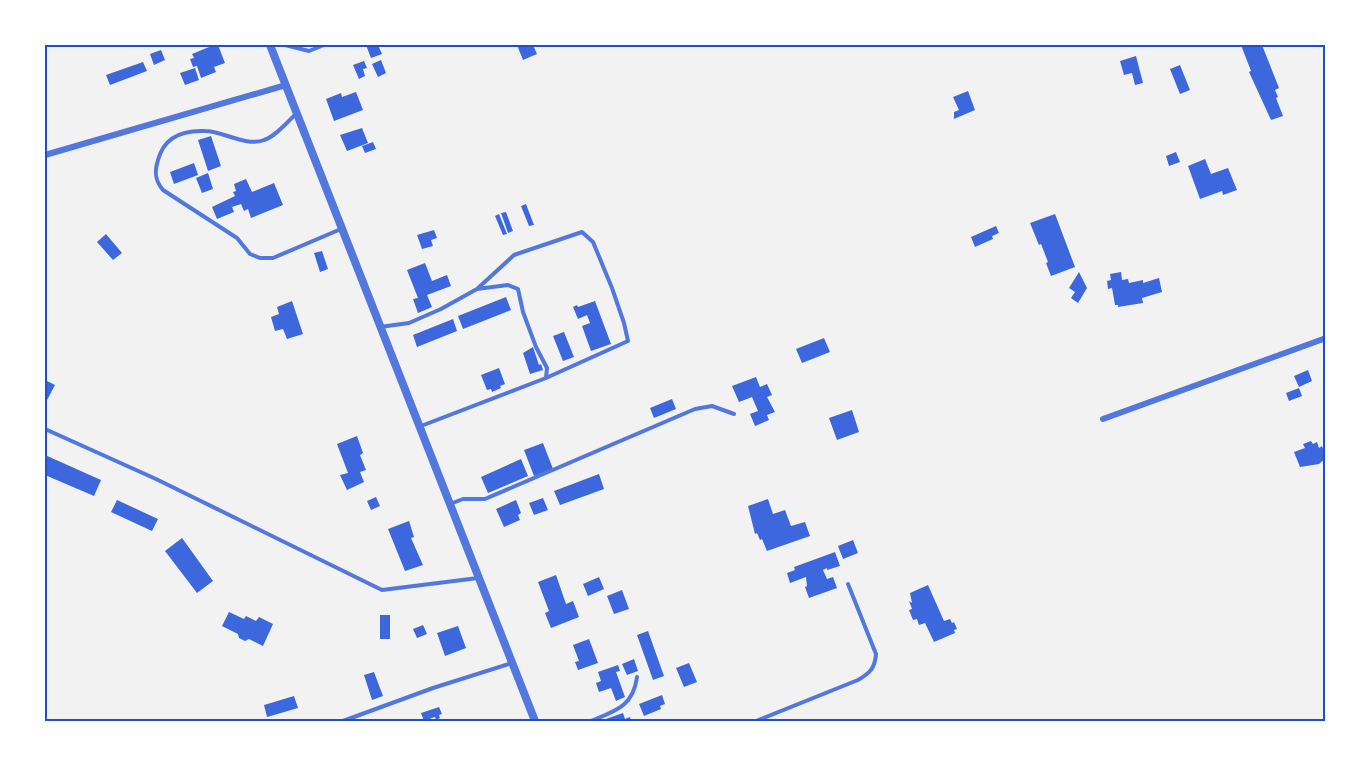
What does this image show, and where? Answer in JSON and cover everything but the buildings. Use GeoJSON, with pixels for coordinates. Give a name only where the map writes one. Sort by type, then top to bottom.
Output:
{"type":"FeatureCollection","features":[{"type":"Feature","properties":{"kind":"street"},"geometry":{"type":"LineString","coordinates":[[270,45],[535,721]]}},
{"type":"Feature","properties":{"kind":"street"},"geometry":{"type":"LineString","coordinates":[[45,155],[286,85]]}},
{"type":"Feature","properties":{"kind":"street"},"geometry":{"type":"LineString","coordinates":[[1103,419],[1326,338]]}},
{"type":"Feature","properties":{"kind":"lane"},"geometry":{"type":"LineString","coordinates":[[285,45],[309,51],[324,45]]}},
{"type":"Feature","properties":{"kind":"lane"},"geometry":{"type":"LineString","coordinates":[[297,113],[265,140],[255,142],[206,130],[173,137],[165,143],[160,152],[155,168],[157,183],[163,190],[237,238],[250,254],[260,258],[273,258],[341,228]]}},
{"type":"Feature","properties":{"kind":"lane"},"geometry":{"type":"LineString","coordinates":[[380,327],[409,323],[441,309],[477,289],[514,255],[582,232],[592,242],[624,323],[628,341],[546,378],[419,426]]}},
{"type":"Feature","properties":{"kind":"lane"},"geometry":{"type":"LineString","coordinates":[[477,289],[508,285],[518,289],[528,325],[547,368],[546,378]]}},
{"type":"Feature","properties":{"kind":"lane"},"geometry":{"type":"LineString","coordinates":[[449,505],[463,498],[485,499],[696,409],[712,406],[734,414]]}},
{"type":"Feature","properties":{"kind":"lane"},"geometry":{"type":"LineString","coordinates":[[45,429],[156,478],[382,590],[479,578]]}},
{"type":"Feature","properties":{"kind":"lane"},"geometry":{"type":"LineString","coordinates":[[756,721],[858,680],[871,670],[875,664],[876,654],[848,584]]}},
{"type":"Feature","properties":{"kind":"lane"},"geometry":{"type":"LineString","coordinates":[[343,721],[512,662]]}},
{"type":"Feature","properties":{"kind":"lane"},"geometry":{"type":"LineString","coordinates":[[591,721],[620,708],[630,700],[637,677]]}}]}
